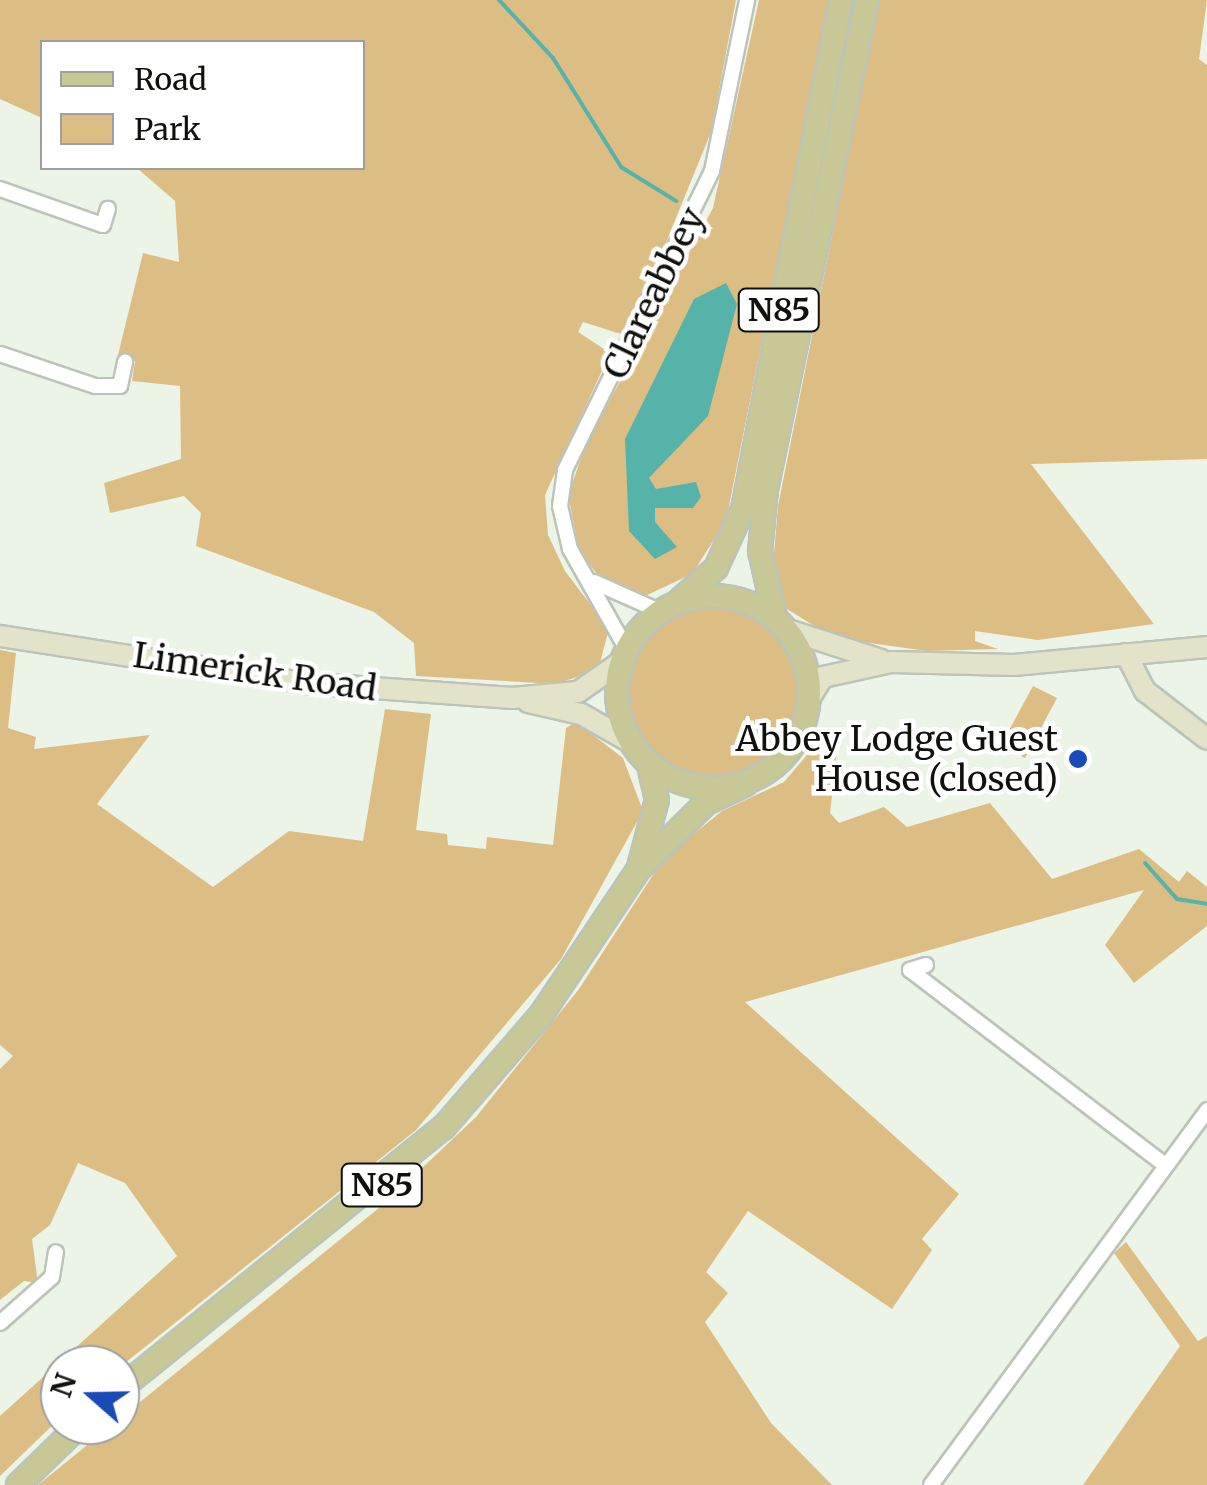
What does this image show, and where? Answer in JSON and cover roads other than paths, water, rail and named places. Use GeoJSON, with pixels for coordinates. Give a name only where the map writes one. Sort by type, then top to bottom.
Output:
{"type":"FeatureCollection","features":[{"type":"Feature","properties":{"kind":"main road","name":"N85"},"geometry":{"type":"LineString","coordinates":[[624,655],[669,606],[716,568],[743,509],[842,0]]}},
{"type":"Feature","properties":{"kind":"main road","name":"N85"},"geometry":{"type":"LineString","coordinates":[[140,1373],[444,1127],[541,1016],[638,870],[706,804],[746,784],[792,747],[810,698],[760,551],[766,490],[867,0]]}},
{"type":"Feature","properties":{"kind":"main road"},"geometry":{"type":"LineString","coordinates":[[669,606],[728,596],[782,623],[890,662]]}},
{"type":"Feature","properties":{"kind":"main road","name":"Limerick Road"},"geometry":{"type":"LineString","coordinates":[[0,636],[304,683],[512,698]]}},
{"type":"Feature","properties":{"kind":"main road"},"geometry":{"type":"LineString","coordinates":[[810,698],[823,677],[890,662],[1126,654],[1207,647]]}},
{"type":"Feature","properties":{"kind":"main road"},"geometry":{"type":"LineString","coordinates":[[1126,654],[1145,691],[1207,739]]}},
{"type":"Feature","properties":{"kind":"main road"},"geometry":{"type":"LineString","coordinates":[[512,698],[578,692],[624,655]]}},
{"type":"Feature","properties":{"kind":"main road"},"geometry":{"type":"LineString","coordinates":[[624,655],[618,694],[632,743],[648,764],[704,789],[746,784]]}},
{"type":"Feature","properties":{"kind":"main road"},"geometry":{"type":"LineString","coordinates":[[512,698],[582,714],[632,743]]}},
{"type":"Feature","properties":{"kind":"main road","name":"N85"},"geometry":{"type":"LineString","coordinates":[[638,870],[657,800],[648,764]]}},
{"type":"Feature","properties":{"kind":"main road"},"geometry":{"type":"LineString","coordinates":[[18,1485],[59,1445]]}},
{"type":"Feature","properties":{"kind":"street","name":"Clareabbey"},"geometry":{"type":"LineString","coordinates":[[624,655],[562,526],[565,470],[712,171],[747,0]]}},
{"type":"Feature","properties":{"kind":"street"},"geometry":{"type":"LineString","coordinates":[[0,190],[103,225],[108,209]]}},
{"type":"Feature","properties":{"kind":"street"},"geometry":{"type":"LineString","coordinates":[[0,354],[95,386],[120,386],[125,362]]}},
{"type":"Feature","properties":{"kind":"street"},"geometry":{"type":"LineString","coordinates":[[586,576],[669,606]]}},
{"type":"Feature","properties":{"kind":"street"},"geometry":{"type":"LineString","coordinates":[[926,965],[910,970],[1164,1164]]}},
{"type":"Feature","properties":{"kind":"street"},"geometry":{"type":"LineString","coordinates":[[931,1485],[1207,1110]]}},
{"type":"Feature","properties":{"kind":"street"},"geometry":{"type":"LineString","coordinates":[[0,1323],[52,1277],[56,1252]]}},
{"type":"Feature","properties":{"kind":"water"},"geometry":{"type":"Polygon","coordinates":[[[726,283],[737,304],[708,416],[649,478],[656,489],[696,482],[701,497],[693,508],[655,508],[655,522],[677,547],[655,559],[629,531],[625,439],[694,299],[726,283]]]}},
{"type":"Feature","properties":{"kind":"waterway"},"geometry":{"type":"LineString","coordinates":[[499,0],[553,58],[621,167],[676,201]]}},
{"type":"Feature","properties":{"kind":"waterway"},"geometry":{"type":"LineString","coordinates":[[1145,863],[1177,899],[1207,904]]}},
{"type":"Feature","properties":{"kind":"place","name":"Abbey Lodge Guest House (closed)"},"geometry":{"type":"Point","coordinates":[1078,759]}}]}
